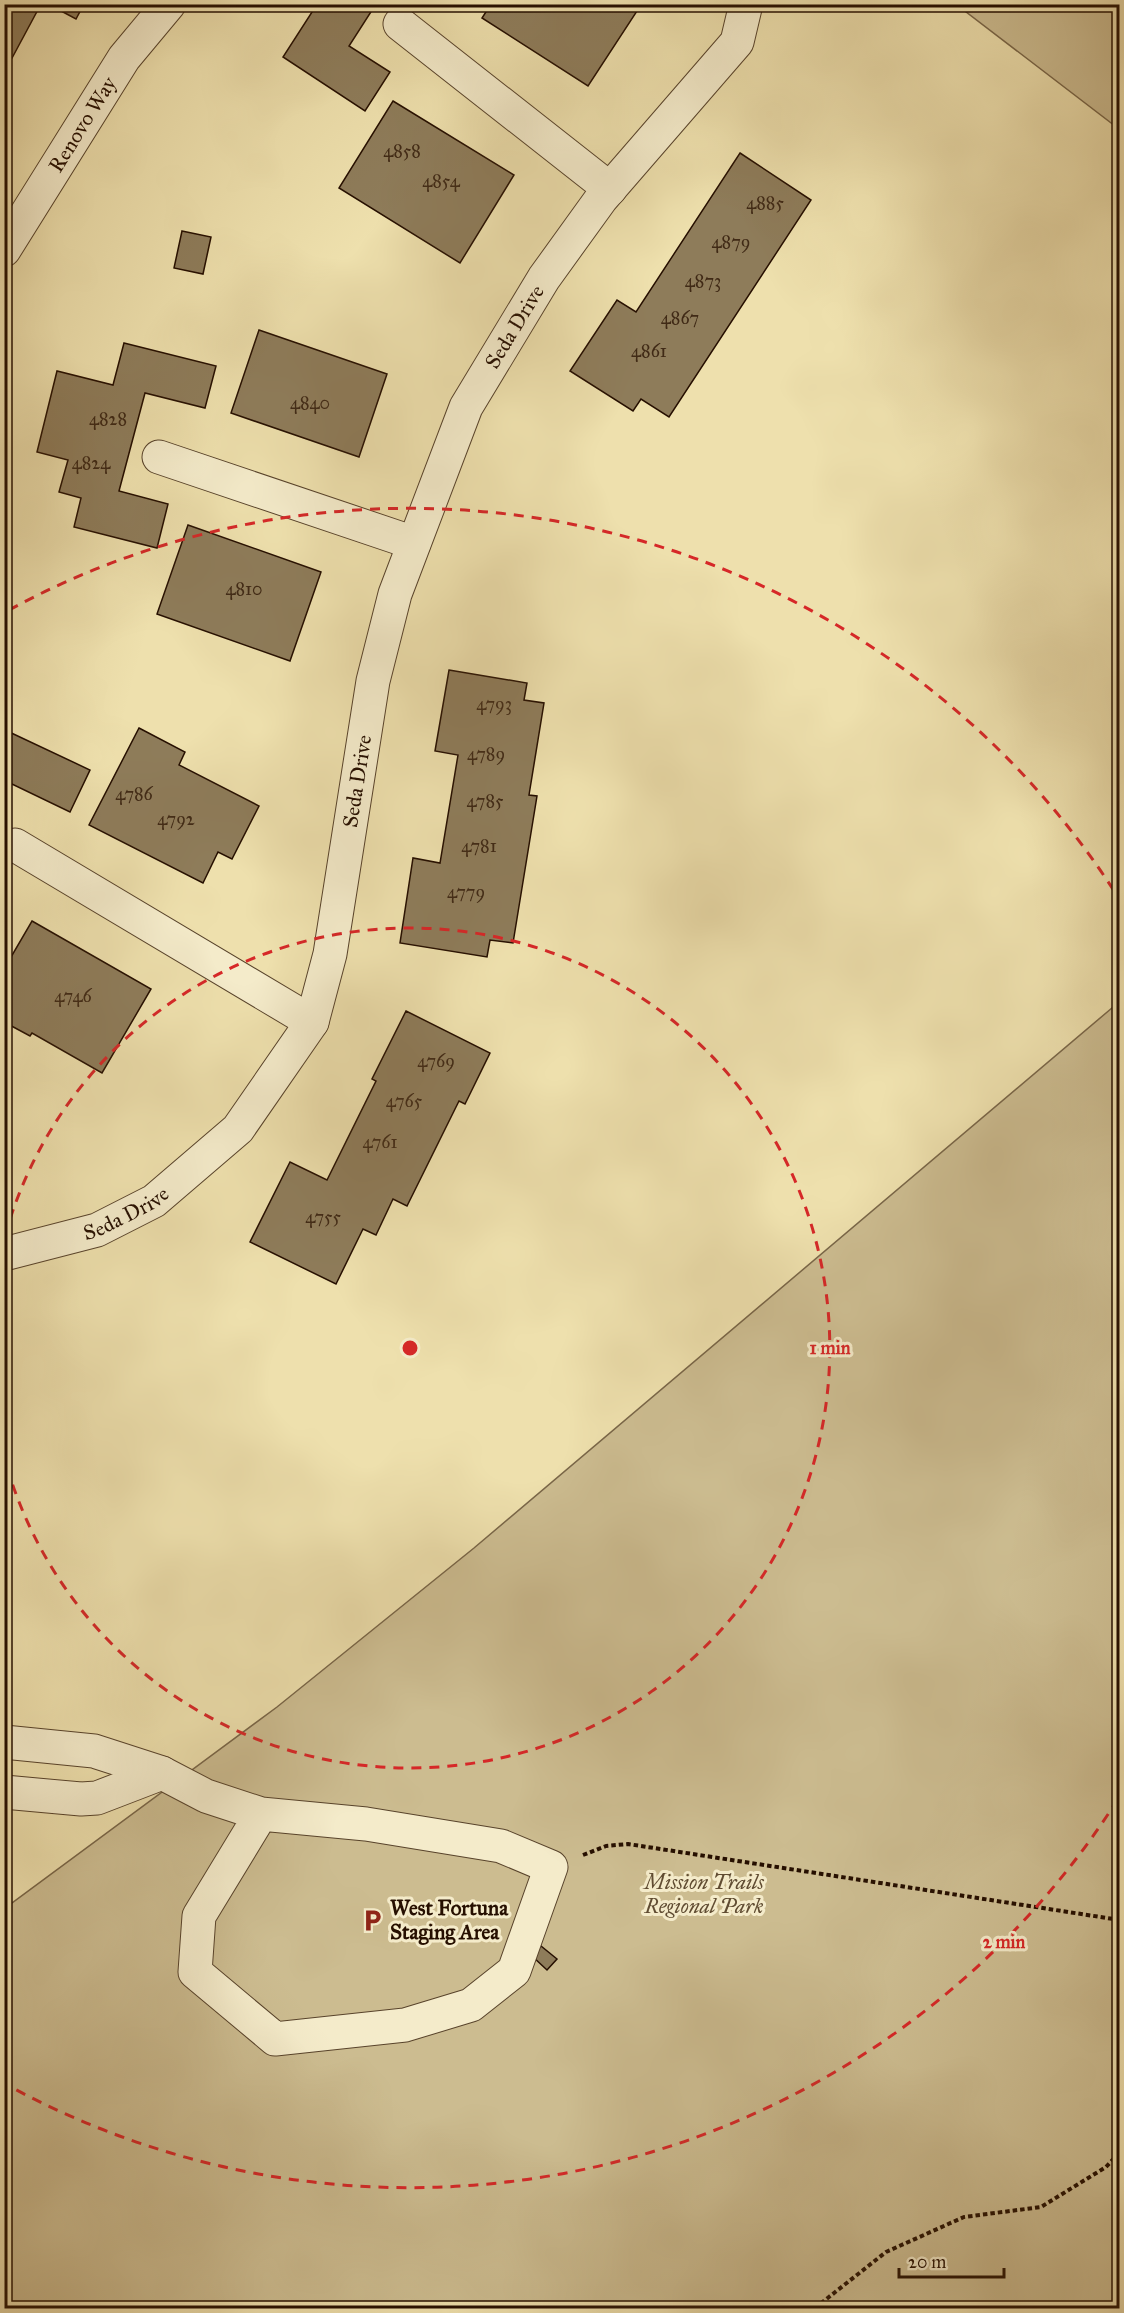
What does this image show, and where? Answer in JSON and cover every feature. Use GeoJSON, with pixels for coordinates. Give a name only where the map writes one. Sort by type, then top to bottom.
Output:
{"type":"FeatureCollection","features":[{"type":"Feature","properties":{"kind":"street","name":"Renovo Way"},"geometry":{"type":"LineString","coordinates":[[4,250],[124,58],[169,4]]}},
{"type":"Feature","properties":{"kind":"street","name":"Seda Drive"},"geometry":{"type":"LineString","coordinates":[[4,1254],[97,1230],[154,1201],[238,1129],[312,1022],[330,954],[374,681],[395,594],[466,407],[544,278],[610,189],[737,42],[746,4]]}},
{"type":"Feature","properties":{"kind":"street"},"geometry":{"type":"LineString","coordinates":[[400,24],[610,189]]}},
{"type":"Feature","properties":{"kind":"street"},"geometry":{"type":"LineString","coordinates":[[159,457],[414,543]]}},
{"type":"Feature","properties":{"kind":"street"},"geometry":{"type":"LineString","coordinates":[[15,845],[312,1022]]}},
{"type":"Feature","properties":{"kind":"street"},"geometry":{"type":"LineString","coordinates":[[4,1742],[94,1751],[162,1773],[206,1796],[261,1814],[366,1824],[501,1846],[551,1867],[514,1971],[471,2005],[405,2025],[275,2039],[195,1972],[199,1916],[261,1814]]}},
{"type":"Feature","properties":{"kind":"street"},"geometry":{"type":"LineString","coordinates":[[4,1792],[81,1799],[97,1798],[162,1773]]}},
{"type":"Feature","properties":{"kind":"path"},"geometry":{"type":"LineString","coordinates":[[551,1867],[606,1846],[628,1844],[1119,1920]]}},
{"type":"Feature","properties":{"kind":"path"},"geometry":{"type":"LineString","coordinates":[[815,2308],[886,2252],[964,2217],[1041,2207],[1106,2167],[1119,2152]]}},
{"type":"Feature","properties":{"kind":"green space"},"geometry":{"type":"Polygon","coordinates":[[[957,5],[1119,5],[1119,129],[957,5]]]}},
{"type":"Feature","properties":{"kind":"green space","name":"Mission Trails Regional Park"},"geometry":{"type":"Polygon","coordinates":[[[1119,1002],[1119,2308],[5,2308],[4,1909],[277,1707],[474,1548],[1119,1002]]]}},
{"type":"Feature","properties":{"kind":"building"},"geometry":{"type":"Polygon","coordinates":[[[4,4],[41,4],[4,73],[4,4]]]}},
{"type":"Feature","properties":{"kind":"building"},"geometry":{"type":"Polygon","coordinates":[[[48,4],[84,4],[76,19],[48,4]]]}},
{"type":"Feature","properties":{"kind":"building"},"geometry":{"type":"Polygon","coordinates":[[[306,4],[376,4],[349,46],[390,72],[365,111],[283,57],[314,9],[306,4]]]}},
{"type":"Feature","properties":{"kind":"building"},"geometry":{"type":"Polygon","coordinates":[[[491,4],[634,4],[639,8],[588,86],[482,18],[491,4]]]}},
{"type":"Feature","properties":{"kind":"building"},"geometry":{"type":"Polygon","coordinates":[[[393,101],[514,175],[460,263],[339,188],[393,101]]]}},
{"type":"Feature","properties":{"kind":"building"},"geometry":{"type":"Polygon","coordinates":[[[740,153],[811,200],[669,417],[641,399],[633,411],[570,371],[617,300],[636,312],[740,153]]]}},
{"type":"Feature","properties":{"kind":"building"},"geometry":{"type":"Polygon","coordinates":[[[182,231],[211,237],[203,274],[174,268],[182,231]]]}},
{"type":"Feature","properties":{"kind":"building"},"geometry":{"type":"Polygon","coordinates":[[[259,330],[387,374],[359,457],[231,413],[259,330]]]}},
{"type":"Feature","properties":{"kind":"building"},"geometry":{"type":"Polygon","coordinates":[[[124,343],[216,366],[205,408],[145,393],[119,491],[168,504],[157,548],[74,527],[81,498],[59,492],[68,460],[37,452],[57,371],[113,385],[124,343]]]}},
{"type":"Feature","properties":{"kind":"building"},"geometry":{"type":"Polygon","coordinates":[[[188,525],[321,572],[290,661],[157,614],[188,525]]]}},
{"type":"Feature","properties":{"kind":"building"},"geometry":{"type":"Polygon","coordinates":[[[449,670],[527,683],[524,700],[544,703],[529,795],[537,796],[513,943],[490,940],[487,957],[400,943],[413,858],[440,863],[458,755],[435,751],[449,670]]]}},
{"type":"Feature","properties":{"kind":"building"},"geometry":{"type":"Polygon","coordinates":[[[139,728],[185,752],[179,765],[259,806],[232,859],[218,852],[203,883],[89,825],[139,728]]]}},
{"type":"Feature","properties":{"kind":"building"},"geometry":{"type":"Polygon","coordinates":[[[5,730],[90,770],[70,812],[12,784],[4,799],[5,730]]]}},
{"type":"Feature","properties":{"kind":"building"},"geometry":{"type":"Polygon","coordinates":[[[4,899],[11,903],[4,916],[4,899]]]}},
{"type":"Feature","properties":{"kind":"building"},"geometry":{"type":"Polygon","coordinates":[[[32,921],[151,989],[102,1073],[32,1033],[30,1036],[4,1022],[4,969],[32,921]]]}},
{"type":"Feature","properties":{"kind":"building"},"geometry":{"type":"Polygon","coordinates":[[[406,1011],[490,1053],[465,1104],[459,1101],[407,1206],[393,1199],[376,1235],[363,1229],[336,1284],[250,1242],[290,1162],[327,1180],[376,1081],[372,1079],[406,1011]]]}},
{"type":"Feature","properties":{"kind":"building"},"geometry":{"type":"Polygon","coordinates":[[[541,1946],[557,1959],[547,1970],[532,1956],[541,1946]]]}},
{"type":"Feature","properties":{"kind":"place","name":"West Fortuna Staging Area"},"geometry":{"type":"Point","coordinates":[372,1920]}}]}
